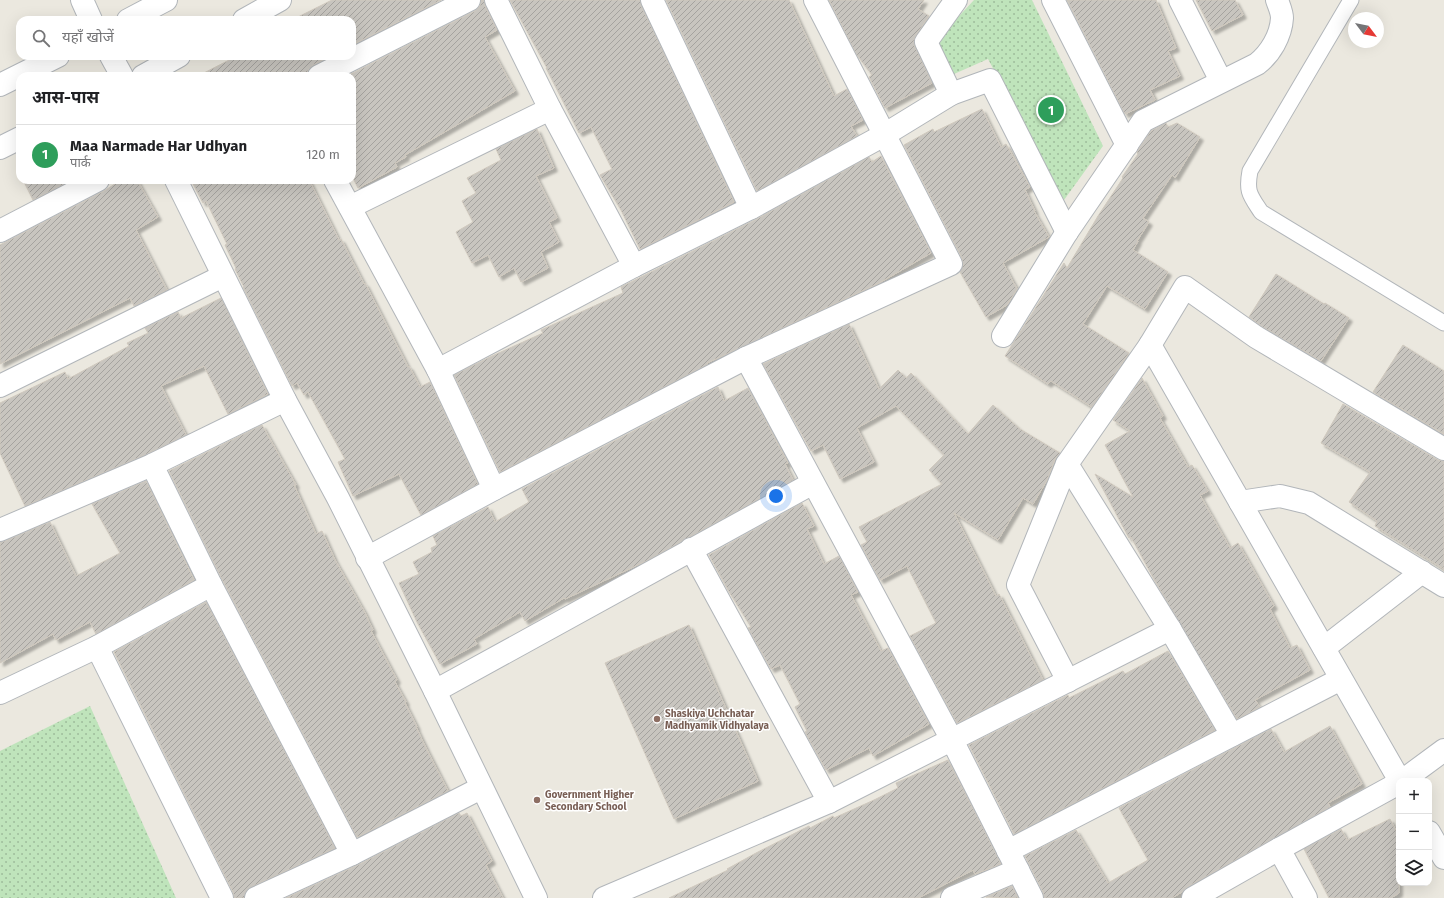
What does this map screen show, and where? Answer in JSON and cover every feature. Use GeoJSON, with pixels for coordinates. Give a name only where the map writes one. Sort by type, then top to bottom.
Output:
{"type":"FeatureCollection","features":[{"type":"Feature","properties":{"kind":"street"},"geometry":{"type":"LineString","coordinates":[[82,0],[89,16]]}},
{"type":"Feature","properties":{"kind":"street"},"geometry":{"type":"LineString","coordinates":[[136,16],[166,0]]}},
{"type":"Feature","properties":{"kind":"street"},"geometry":{"type":"LineString","coordinates":[[251,16],[280,0]]}},
{"type":"Feature","properties":{"kind":"street"},"geometry":{"type":"LineString","coordinates":[[356,57],[469,0]]}},
{"type":"Feature","properties":{"kind":"street"},"geometry":{"type":"LineString","coordinates":[[496,0],[550,109],[634,266]]}},
{"type":"Feature","properties":{"kind":"street"},"geometry":{"type":"LineString","coordinates":[[652,0],[751,208]]}},
{"type":"Feature","properties":{"kind":"street"},"geometry":{"type":"LineString","coordinates":[[951,94],[926,42],[956,0]]}},
{"type":"Feature","properties":{"kind":"street"},"geometry":{"type":"LineString","coordinates":[[1053,0],[1127,145]]}},
{"type":"Feature","properties":{"kind":"street"},"geometry":{"type":"LineString","coordinates":[[1180,0],[1221,81]]}},
{"type":"Feature","properties":{"kind":"street"},"geometry":{"type":"LineString","coordinates":[[1003,336],[1067,232],[1143,121],[1257,64],[1268,54],[1279,32],[1282,20],[1277,0]]}},
{"type":"Feature","properties":{"kind":"street"},"geometry":{"type":"LineString","coordinates":[[367,558],[494,489],[746,358],[951,264],[817,1]]}},
{"type":"Feature","properties":{"kind":"street"},"geometry":{"type":"LineString","coordinates":[[26,72],[50,60]]}},
{"type":"Feature","properties":{"kind":"street"},"geometry":{"type":"LineString","coordinates":[[112,60],[120,72]]}},
{"type":"Feature","properties":{"kind":"street"},"geometry":{"type":"LineString","coordinates":[[150,72],[172,60]]}},
{"type":"Feature","properties":{"kind":"street"},"geometry":{"type":"LineString","coordinates":[[327,72],[351,60]]}},
{"type":"Feature","properties":{"kind":"street"},"geometry":{"type":"LineString","coordinates":[[0,85],[16,77]]}},
{"type":"Feature","properties":{"kind":"street"},"geometry":{"type":"LineString","coordinates":[[438,370],[634,266],[751,208],[884,135],[951,94],[990,80],[1067,232]]}},
{"type":"Feature","properties":{"kind":"street"},"geometry":{"type":"LineString","coordinates":[[350,206],[550,109]]}},
{"type":"Feature","properties":{"kind":"street"},"geometry":{"type":"LineString","coordinates":[[0,148],[16,140]]}},
{"type":"Feature","properties":{"kind":"street"},"geometry":{"type":"LineString","coordinates":[[0,231],[90,184]]}},
{"type":"Feature","properties":{"kind":"street"},"geometry":{"type":"LineString","coordinates":[[178,184],[285,400],[338,498],[435,691],[536,898]]}},
{"type":"Feature","properties":{"kind":"street"},"geometry":{"type":"LineString","coordinates":[[337,184],[438,370],[494,489]]}},
{"type":"Feature","properties":{"kind":"street"},"geometry":{"type":"LineString","coordinates":[[0,386],[223,276]]}},
{"type":"Feature","properties":{"kind":"street"},"geometry":{"type":"LineString","coordinates":[[1068,681],[1018,585],[1067,464],[1150,345],[1185,287],[1256,338],[1444,449]]}},
{"type":"Feature","properties":{"kind":"street"},"geometry":{"type":"LineString","coordinates":[[1150,345],[1398,778]]}},
{"type":"Feature","properties":{"kind":"street"},"geometry":{"type":"LineString","coordinates":[[746,358],[952,740],[1032,898]]}},
{"type":"Feature","properties":{"kind":"street"},"geometry":{"type":"LineString","coordinates":[[0,530],[152,465],[285,400]]}},
{"type":"Feature","properties":{"kind":"street"},"geometry":{"type":"LineString","coordinates":[[1067,464],[1170,629],[1232,735]]}},
{"type":"Feature","properties":{"kind":"street"},"geometry":{"type":"LineString","coordinates":[[152,465],[211,585],[352,854]]}},
{"type":"Feature","properties":{"kind":"street"},"geometry":{"type":"LineString","coordinates":[[435,691],[813,483]]}},
{"type":"Feature","properties":{"kind":"street"},"geometry":{"type":"LineString","coordinates":[[1240,502],[1280,496],[1309,503],[1444,586]]}},
{"type":"Feature","properties":{"kind":"street"},"geometry":{"type":"LineString","coordinates":[[691,549],[829,802]]}},
{"type":"Feature","properties":{"kind":"street"},"geometry":{"type":"LineString","coordinates":[[1324,648],[1422,572]]}},
{"type":"Feature","properties":{"kind":"street"},"geometry":{"type":"LineString","coordinates":[[0,693],[98,647],[211,585]]}},
{"type":"Feature","properties":{"kind":"street"},"geometry":{"type":"LineString","coordinates":[[604,898],[829,802],[1170,629]]}},
{"type":"Feature","properties":{"kind":"street"},"geometry":{"type":"LineString","coordinates":[[98,647],[222,898]]}},
{"type":"Feature","properties":{"kind":"street"},"geometry":{"type":"LineString","coordinates":[[1008,851],[1341,679]]}},
{"type":"Feature","properties":{"kind":"street"},"geometry":{"type":"LineString","coordinates":[[1406,778],[1444,750]]}},
{"type":"Feature","properties":{"kind":"street"},"geometry":{"type":"LineString","coordinates":[[1193,898],[1279,848],[1396,784]]}},
{"type":"Feature","properties":{"kind":"street"},"geometry":{"type":"LineString","coordinates":[[256,898],[352,854],[481,788]]}},
{"type":"Feature","properties":{"kind":"street"},"geometry":{"type":"LineString","coordinates":[[1432,837],[1444,858]]}},
{"type":"Feature","properties":{"kind":"street"},"geometry":{"type":"LineString","coordinates":[[1279,848],[1306,898]]}},
{"type":"Feature","properties":{"kind":"street"},"geometry":{"type":"LineString","coordinates":[[952,898],[1018,870]]}},
{"type":"Feature","properties":{"kind":"lane"},"geometry":{"type":"LineString","coordinates":[[1351,0],[1250,171],[1247,185],[1250,196],[1261,212],[1444,323]]}},
{"type":"Feature","properties":{"kind":"green space"},"geometry":{"type":"Polygon","coordinates":[[[974,0],[1032,0],[1103,146],[1064,200],[988,59],[954,74],[935,42],[974,0]]]}},
{"type":"Feature","properties":{"kind":"green space"},"geometry":{"type":"Polygon","coordinates":[[[90,706],[176,898],[0,898],[0,751],[90,706]]]}},
{"type":"Feature","properties":{"kind":"building"},"geometry":{"type":"Polygon","coordinates":[[[332,0],[441,0],[356,43],[356,16],[300,16],[332,0]]]}},
{"type":"Feature","properties":{"kind":"building"},"geometry":{"type":"Polygon","coordinates":[[[481,0],[484,0],[485,6],[497,30],[485,37],[515,91],[405,155],[406,157],[395,163],[397,167],[358,188],[356,184],[355,72],[475,11],[480,6],[481,0]]]}},
{"type":"Feature","properties":{"kind":"building"},"geometry":{"type":"Polygon","coordinates":[[[510,0],[640,0],[641,5],[734,202],[640,249],[621,210],[600,175],[612,169],[591,127],[579,133],[547,68],[510,0]]]}},
{"type":"Feature","properties":{"kind":"building"},"geometry":{"type":"Polygon","coordinates":[[[666,0],[789,0],[834,96],[847,89],[863,120],[851,126],[857,136],[757,191],[666,0]]]}},
{"type":"Feature","properties":{"kind":"building"},"geometry":{"type":"Polygon","coordinates":[[[829,0],[924,0],[918,9],[929,16],[916,35],[914,41],[915,47],[932,83],[885,108],[869,77],[872,75],[857,55],[829,0]]]}},
{"type":"Feature","properties":{"kind":"building"},"geometry":{"type":"Polygon","coordinates":[[[1067,0],[1156,0],[1176,48],[1168,51],[1180,76],[1150,90],[1155,100],[1125,114],[1067,0]]]}},
{"type":"Feature","properties":{"kind":"building"},"geometry":{"type":"Polygon","coordinates":[[[1196,0],[1235,0],[1243,15],[1212,31],[1196,0]]]}},
{"type":"Feature","properties":{"kind":"building"},"geometry":{"type":"Polygon","coordinates":[[[229,60],[323,60],[313,65],[308,72],[206,72],[229,60]]]}},
{"type":"Feature","properties":{"kind":"building"},"geometry":{"type":"Polygon","coordinates":[[[982,109],[1001,147],[1006,144],[1030,187],[1025,190],[1034,211],[1049,237],[1003,263],[1017,289],[1007,305],[986,317],[960,272],[963,265],[962,258],[904,145],[933,129],[934,132],[982,109]]]}},
{"type":"Feature","properties":{"kind":"building"},"geometry":{"type":"Polygon","coordinates":[[[1166,123],[1168,127],[1177,123],[1200,137],[1175,178],[1172,175],[1143,218],[1149,222],[1133,250],[1168,272],[1145,309],[1107,286],[1083,324],[1129,353],[1092,407],[1051,381],[1048,384],[1005,356],[1064,263],[1067,268],[1151,131],[1166,123]]]}},
{"type":"Feature","properties":{"kind":"building"},"geometry":{"type":"Polygon","coordinates":[[[537,129],[554,168],[536,176],[557,218],[549,222],[559,242],[541,252],[548,268],[521,282],[514,268],[499,277],[488,255],[472,263],[456,232],[473,222],[462,201],[476,193],[467,178],[501,160],[496,149],[537,129]]]}},
{"type":"Feature","properties":{"kind":"building"},"geometry":{"type":"Polygon","coordinates":[[[881,156],[931,253],[879,283],[707,363],[708,364],[500,472],[454,375],[543,333],[541,330],[623,293],[621,287],[757,219],[869,157],[872,162],[881,156]]]}},
{"type":"Feature","properties":{"kind":"building"},"geometry":{"type":"Polygon","coordinates":[[[25,184],[64,184],[33,200],[25,184]]]}},
{"type":"Feature","properties":{"kind":"building"},"geometry":{"type":"Polygon","coordinates":[[[115,184],[139,184],[158,217],[136,230],[167,290],[134,306],[130,298],[0,364],[0,245],[115,184]]]}},
{"type":"Feature","properties":{"kind":"building"},"geometry":{"type":"Polygon","coordinates":[[[193,184],[311,184],[339,240],[341,239],[420,387],[430,382],[478,484],[421,515],[399,474],[353,496],[338,462],[345,459],[308,392],[304,395],[297,383],[292,386],[243,287],[225,245],[227,244],[206,201],[203,203],[193,184]]]}},
{"type":"Feature","properties":{"kind":"building"},"geometry":{"type":"Polygon","coordinates":[[[1276,274],[1349,318],[1321,361],[1263,327],[1249,317],[1276,274]]]}},
{"type":"Feature","properties":{"kind":"building"},"geometry":{"type":"Polygon","coordinates":[[[221,298],[268,394],[228,414],[204,366],[161,386],[186,435],[147,454],[25,506],[0,453],[0,403],[65,372],[68,379],[129,346],[127,343],[148,333],[145,328],[178,312],[181,318],[221,298]]]}},
{"type":"Feature","properties":{"kind":"building"},"geometry":{"type":"Polygon","coordinates":[[[849,324],[879,389],[898,370],[906,378],[911,373],[968,434],[993,405],[1020,429],[1060,453],[1055,459],[1047,480],[1033,504],[1023,498],[998,540],[954,513],[996,596],[999,594],[1043,680],[957,723],[910,636],[936,623],[907,566],[880,580],[861,545],[867,542],[859,527],[942,484],[929,470],[944,455],[896,406],[857,428],[874,462],[840,479],[823,445],[811,451],[763,364],[849,324]]]}},
{"type":"Feature","properties":{"kind":"building"},"geometry":{"type":"Polygon","coordinates":[[[1403,345],[1444,371],[1444,434],[1373,392],[1403,345]]]}},
{"type":"Feature","properties":{"kind":"building"},"geometry":{"type":"Polygon","coordinates":[[[1142,378],[1163,416],[1160,418],[1188,467],[1192,465],[1208,491],[1200,495],[1230,548],[1238,543],[1274,606],[1270,609],[1290,648],[1297,645],[1310,670],[1255,700],[1260,707],[1237,719],[1155,581],[1131,537],[1129,538],[1095,474],[1133,497],[1105,445],[1130,431],[1113,420],[1142,378]]]}},
{"type":"Feature","properties":{"kind":"building"},"geometry":{"type":"Polygon","coordinates":[[[718,387],[724,401],[748,388],[788,463],[785,464],[793,480],[646,561],[565,599],[564,598],[525,621],[520,612],[474,639],[477,644],[440,664],[417,622],[399,583],[419,574],[413,562],[432,552],[431,548],[437,545],[433,536],[488,507],[495,522],[529,502],[522,489],[718,387]]]}},
{"type":"Feature","properties":{"kind":"building"},"geometry":{"type":"Polygon","coordinates":[[[1343,404],[1438,460],[1444,461],[1444,569],[1375,526],[1377,521],[1349,502],[1370,472],[1321,443],[1343,404]]]}},
{"type":"Feature","properties":{"kind":"building"},"geometry":{"type":"Polygon","coordinates":[[[262,425],[296,485],[294,485],[316,534],[322,531],[335,560],[364,611],[373,630],[371,631],[397,680],[395,682],[448,791],[357,837],[222,579],[169,471],[262,425]]]}},
{"type":"Feature","properties":{"kind":"building"},"geometry":{"type":"Polygon","coordinates":[[[146,481],[194,580],[96,634],[90,622],[56,640],[53,634],[0,663],[0,542],[50,522],[76,576],[120,553],[92,504],[146,481]]]}},
{"type":"Feature","properties":{"kind":"building"},"geometry":{"type":"Polygon","coordinates":[[[802,503],[814,526],[807,529],[824,564],[839,556],[858,592],[851,595],[881,651],[888,648],[929,724],[873,756],[869,748],[826,770],[805,732],[807,731],[795,707],[800,704],[780,665],[771,669],[748,628],[751,627],[728,590],[709,555],[802,503]]]}},
{"type":"Feature","properties":{"kind":"building"},"geometry":{"type":"Polygon","coordinates":[[[206,602],[335,848],[251,887],[246,891],[244,898],[234,898],[233,892],[114,652],[206,602]]]}},
{"type":"Feature","properties":{"kind":"building"},"geometry":{"type":"Polygon","coordinates":[[[689,625],[758,781],[674,819],[605,663],[689,625]]]}},
{"type":"Feature","properties":{"kind":"building"},"geometry":{"type":"Polygon","coordinates":[[[1168,651],[1215,730],[1014,834],[969,745],[1068,695],[1069,698],[1123,671],[1125,674],[1168,651]]]}},
{"type":"Feature","properties":{"kind":"building"},"geometry":{"type":"Polygon","coordinates":[[[1330,726],[1362,784],[1328,803],[1330,807],[1187,887],[1172,898],[1044,898],[1043,892],[1025,856],[1076,830],[1108,883],[1148,860],[1119,808],[1271,729],[1284,752],[1330,726]]]}},
{"type":"Feature","properties":{"kind":"building"},"geometry":{"type":"Polygon","coordinates":[[[948,760],[1001,864],[975,874],[973,870],[918,898],[669,898],[728,870],[727,869],[756,853],[809,826],[810,828],[833,816],[834,818],[874,800],[898,788],[896,783],[948,760]]]}},
{"type":"Feature","properties":{"kind":"building"},"geometry":{"type":"Polygon","coordinates":[[[459,813],[461,816],[467,813],[492,861],[486,865],[503,898],[286,898],[358,865],[459,813]]]}},
{"type":"Feature","properties":{"kind":"building"},"geometry":{"type":"Polygon","coordinates":[[[1390,819],[1396,830],[1396,886],[1399,886],[1399,893],[1391,898],[1329,898],[1304,849],[1341,829],[1347,840],[1390,819]]]}},
{"type":"Feature","properties":{"kind":"building"},"geometry":{"type":"Polygon","coordinates":[[[1012,886],[1018,898],[986,897],[1012,886]]]}},
{"type":"Feature","properties":{"kind":"place","name":"Maa Narmade Har Udhyan"},"geometry":{"type":"Point","coordinates":[1051,110]}},
{"type":"Feature","properties":{"kind":"place","name":"Shaskiya Uchchatar Madhyamik Vidhyalaya"},"geometry":{"type":"Point","coordinates":[657,719]}},
{"type":"Feature","properties":{"kind":"place","name":"Government Higher Secondary School"},"geometry":{"type":"Point","coordinates":[537,800]}}]}
